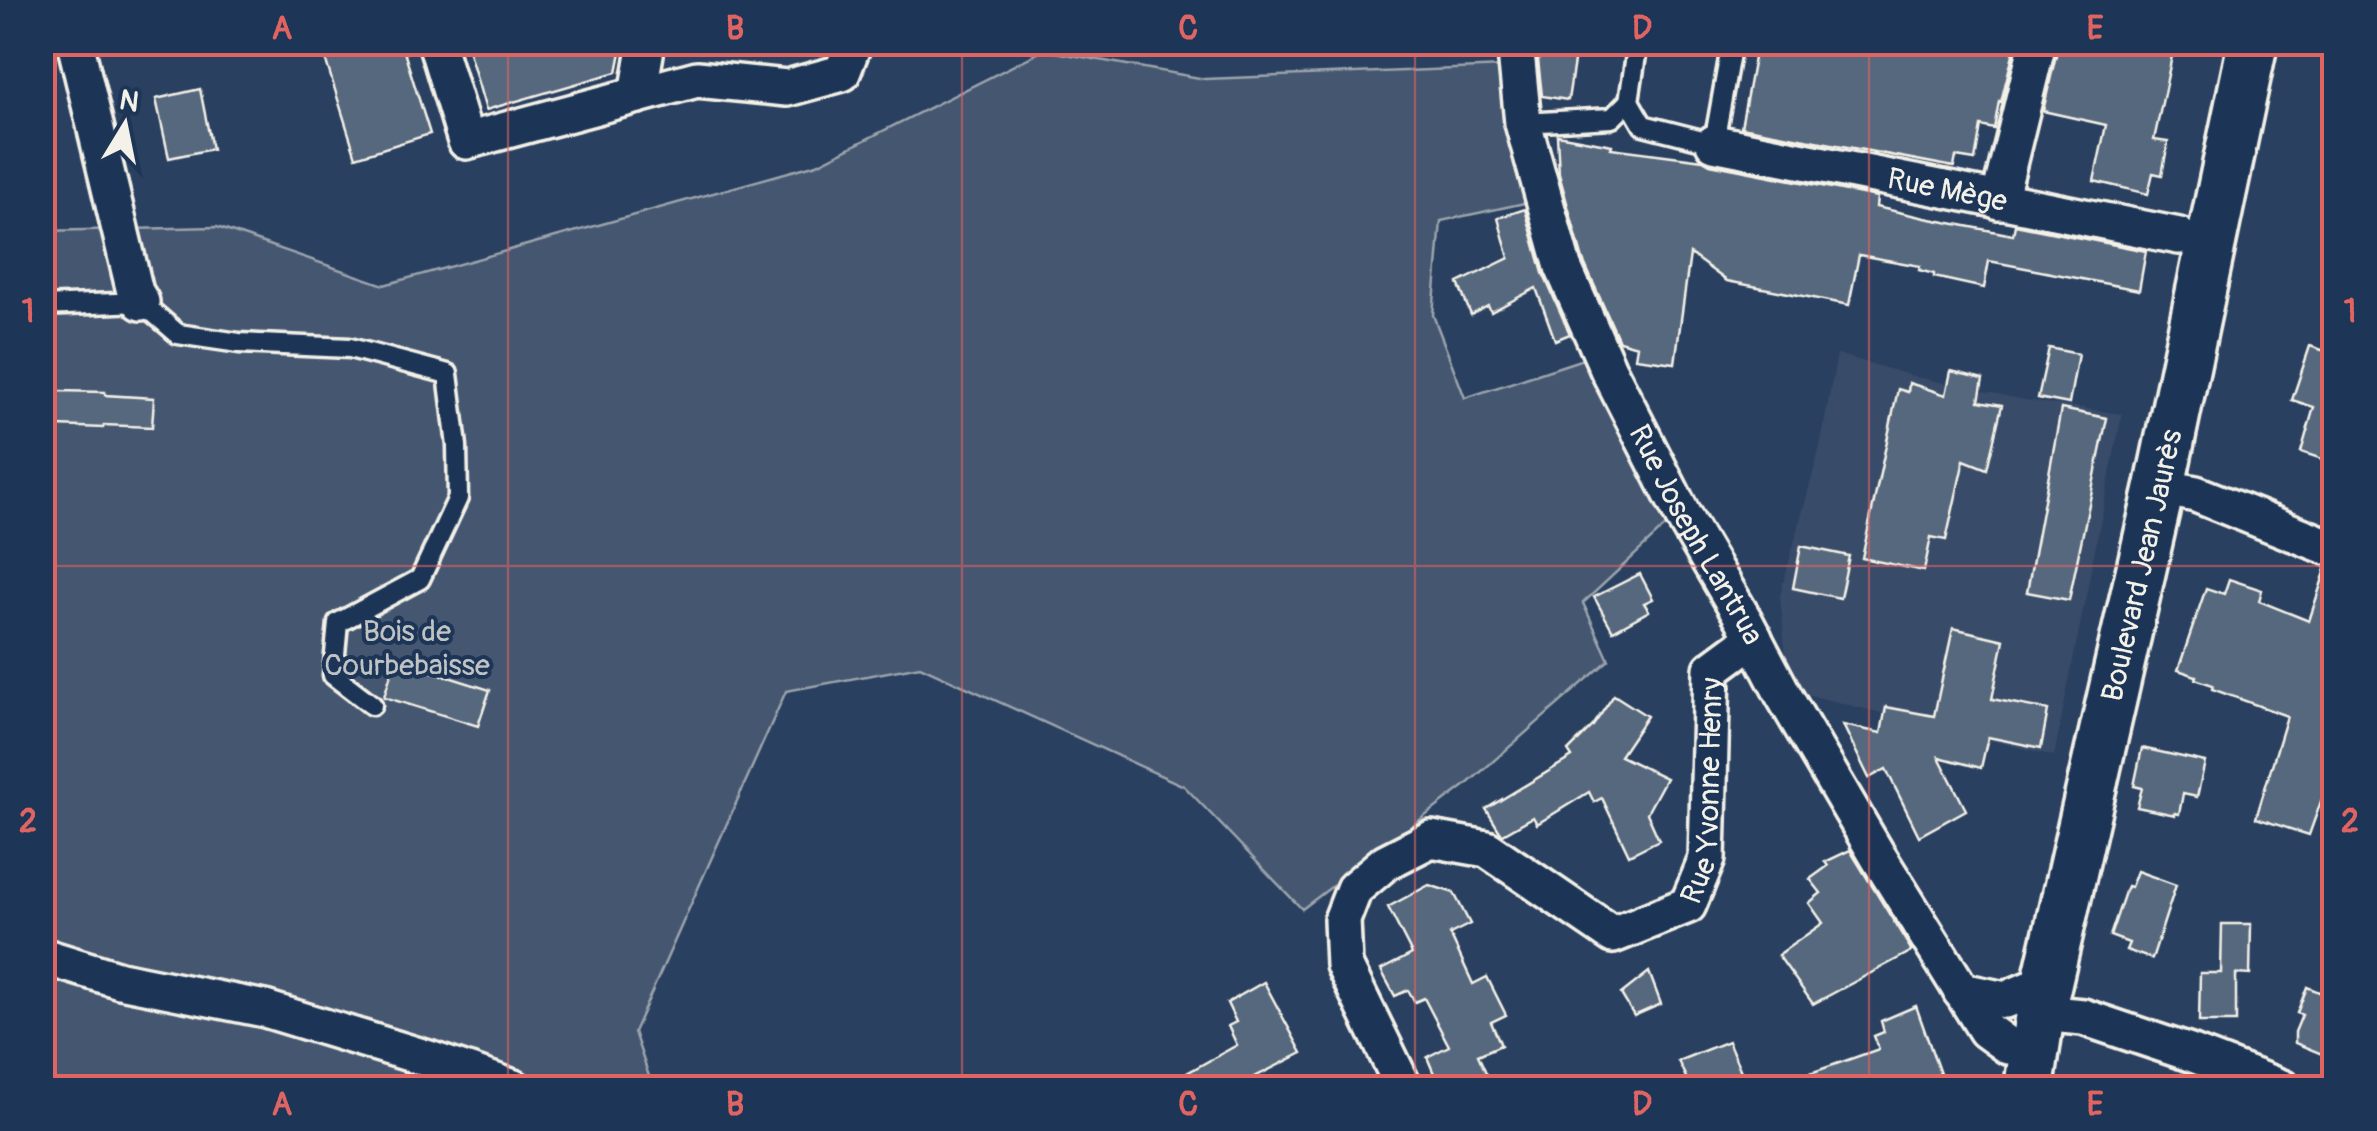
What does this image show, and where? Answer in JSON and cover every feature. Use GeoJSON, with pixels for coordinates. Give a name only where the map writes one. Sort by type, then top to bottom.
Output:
{"type":"FeatureCollection","features":[{"type":"Feature","properties":{"kind":"street"},"geometry":{"type":"LineString","coordinates":[[76,42],[141,302]]}},
{"type":"Feature","properties":{"kind":"street"},"geometry":{"type":"LineString","coordinates":[[436,42],[466,140],[697,79],[787,88],[842,73],[854,42]]}},
{"type":"Feature","properties":{"kind":"street"},"geometry":{"type":"LineString","coordinates":[[638,94],[647,42]]}},
{"type":"Feature","properties":{"kind":"street"},"geometry":{"type":"LineString","coordinates":[[1998,201],[2038,42]]}},
{"type":"Feature","properties":{"kind":"street","name":"Boulevard Jean Jaurès"},"geometry":{"type":"LineString","coordinates":[[2029,1088],[2024,1024],[2179,236],[2222,42]]}},
{"type":"Feature","properties":{"kind":"street","name":"Boulevard Jean Jaurès"},"geometry":{"type":"LineString","coordinates":[[2024,1024],[2160,487],[2253,42]]}},
{"type":"Feature","properties":{"kind":"street","name":"Rue Joseph Lantrua"},"geometry":{"type":"LineString","coordinates":[[1505,46],[1564,266],[1608,370],[1683,516],[1879,858],[1986,1030],[2024,1024]]}},
{"type":"Feature","properties":{"kind":"street","name":"Rue Mège"},"geometry":{"type":"LineString","coordinates":[[1714,143],[2179,236]]}},
{"type":"Feature","properties":{"kind":"street"},"geometry":{"type":"LineString","coordinates":[[2160,487],[2196,494],[2334,549]]}},
{"type":"Feature","properties":{"kind":"street","name":"Rue Yvonne Henry"},"geometry":{"type":"LineString","coordinates":[[1404,1088],[1344,966],[1342,920],[1354,889],[1386,862],[1431,840],[1486,849],[1612,935],[1688,905],[1707,859],[1712,668],[1754,638]]}},
{"type":"Feature","properties":{"kind":"street"},"geometry":{"type":"LineString","coordinates":[[42,956],[120,980],[266,1009],[514,1088]]}},
{"type":"Feature","properties":{"kind":"street"},"geometry":{"type":"LineString","coordinates":[[1962,991],[2006,1000],[2024,1024],[2083,1017],[2282,1088]]}},
{"type":"Feature","properties":{"kind":"lane"},"geometry":{"type":"LineString","coordinates":[[1523,124],[1612,118],[1629,100],[1638,42]]}},
{"type":"Feature","properties":{"kind":"lane"},"geometry":{"type":"LineString","coordinates":[[1629,100],[1643,125],[1714,143],[1732,42]]}},
{"type":"Feature","properties":{"kind":"lane"},"geometry":{"type":"LineString","coordinates":[[42,306],[141,302],[178,334],[240,343],[350,348],[448,374],[457,446],[458,498],[420,579],[338,623],[333,674],[372,705]]}},
{"type":"Feature","properties":{"kind":"shaded area"},"geometry":{"type":"Polygon","coordinates":[[[1837,354],[1920,378],[2025,400],[2122,414],[2054,756],[1789,690],[1780,595],[1820,447],[1837,354]]]}},
{"type":"Feature","properties":{"kind":"green space","name":"Bois de Courbebaisse"},"geometry":{"type":"Polygon","coordinates":[[[1044,50],[1205,79],[1505,67],[1534,201],[1441,221],[1433,315],[1465,398],[1589,357],[1666,526],[1583,603],[1609,660],[1466,785],[1302,909],[1184,786],[920,666],[786,691],[634,1032],[653,1088],[43,1088],[42,231],[217,227],[384,285],[817,164],[1044,50]]]}},
{"type":"Feature","properties":{"kind":"building"},"geometry":{"type":"Polygon","coordinates":[[[320,42],[401,42],[430,134],[356,157],[320,42]]]}},
{"type":"Feature","properties":{"kind":"building"},"geometry":{"type":"Polygon","coordinates":[[[466,42],[623,42],[617,72],[486,110],[466,42]]]}},
{"type":"Feature","properties":{"kind":"building"},"geometry":{"type":"Polygon","coordinates":[[[1536,42],[1577,42],[1568,100],[1542,96],[1536,42]]]}},
{"type":"Feature","properties":{"kind":"building"},"geometry":{"type":"Polygon","coordinates":[[[1757,42],[2016,42],[1994,129],[1981,126],[1975,160],[1956,157],[1954,167],[1741,127],[1757,42]]]}},
{"type":"Feature","properties":{"kind":"building"},"geometry":{"type":"Polygon","coordinates":[[[2059,42],[2175,42],[2154,140],[2168,142],[2162,175],[2153,173],[2148,194],[2094,181],[2106,125],[2043,111],[2059,42]]]}},
{"type":"Feature","properties":{"kind":"building"},"geometry":{"type":"Polygon","coordinates":[[[200,89],[212,149],[169,158],[156,99],[200,89]]]}},
{"type":"Feature","properties":{"kind":"building"},"geometry":{"type":"Polygon","coordinates":[[[1557,135],[1612,145],[1611,148],[1703,160],[1877,197],[1876,207],[1925,218],[2013,235],[2015,225],[2146,251],[2139,290],[1989,261],[1984,288],[1934,277],[1919,270],[1920,266],[1859,255],[1849,305],[1727,281],[1690,254],[1675,363],[1635,358],[1637,346],[1619,341],[1583,260],[1559,174],[1557,135]]]}},
{"type":"Feature","properties":{"kind":"building"},"geometry":{"type":"Polygon","coordinates":[[[1525,209],[1543,273],[1570,334],[1555,340],[1536,288],[1491,312],[1488,306],[1471,315],[1458,283],[1509,258],[1498,218],[1525,209]]]}},
{"type":"Feature","properties":{"kind":"building"},"geometry":{"type":"Polygon","coordinates":[[[2310,346],[2334,354],[2334,463],[2301,452],[2314,407],[2292,400],[2310,346]]]}},
{"type":"Feature","properties":{"kind":"building"},"geometry":{"type":"Polygon","coordinates":[[[2049,348],[2078,354],[2069,404],[2038,398],[2049,348]]]}},
{"type":"Feature","properties":{"kind":"building"},"geometry":{"type":"Polygon","coordinates":[[[1951,371],[1983,379],[1979,401],[2002,405],[1987,469],[1964,460],[1946,540],[1931,537],[1924,571],[1862,558],[1898,389],[1908,392],[1909,383],[1946,395],[1951,371]]]}},
{"type":"Feature","properties":{"kind":"building"},"geometry":{"type":"Polygon","coordinates":[[[58,391],[154,398],[152,427],[58,426],[45,418],[46,401],[58,391]]]}},
{"type":"Feature","properties":{"kind":"building"},"geometry":{"type":"Polygon","coordinates":[[[2061,409],[2107,418],[2069,600],[2027,592],[2061,409]]]}},
{"type":"Feature","properties":{"kind":"building"},"geometry":{"type":"Polygon","coordinates":[[[1801,546],[1849,556],[1840,598],[1793,588],[1801,546]]]}},
{"type":"Feature","properties":{"kind":"building"},"geometry":{"type":"Polygon","coordinates":[[[2326,569],[2334,570],[2334,765],[2309,835],[2256,818],[2287,716],[2212,689],[2213,685],[2178,670],[2206,588],[2224,594],[2229,579],[2262,590],[2259,601],[2309,621],[2326,569]]]}},
{"type":"Feature","properties":{"kind":"building"},"geometry":{"type":"Polygon","coordinates":[[[1640,574],[1653,599],[1644,603],[1649,611],[1613,631],[1594,597],[1640,574]]]}},
{"type":"Feature","properties":{"kind":"building"},"geometry":{"type":"Polygon","coordinates":[[[1953,628],[2004,640],[1992,699],[2048,710],[2041,748],[1988,737],[1981,768],[1939,757],[1966,810],[1919,836],[1886,769],[1869,778],[1843,725],[1881,733],[1886,707],[1934,716],[1953,628]]]}},
{"type":"Feature","properties":{"kind":"building"},"geometry":{"type":"Polygon","coordinates":[[[395,660],[490,690],[478,726],[384,697],[395,660]]]}},
{"type":"Feature","properties":{"kind":"building"},"geometry":{"type":"Polygon","coordinates":[[[1614,695],[1647,716],[1620,756],[1666,778],[1647,813],[1659,840],[1629,855],[1602,798],[1594,802],[1589,792],[1537,824],[1533,817],[1503,834],[1500,832],[1486,809],[1572,757],[1568,751],[1593,726],[1614,695]]]}},
{"type":"Feature","properties":{"kind":"building"},"geometry":{"type":"Polygon","coordinates":[[[2142,748],[2205,762],[2197,797],[2183,794],[2179,814],[2137,807],[2142,788],[2134,786],[2142,748]]]}},
{"type":"Feature","properties":{"kind":"building"},"geometry":{"type":"Polygon","coordinates":[[[1850,850],[1912,951],[1813,1004],[1778,955],[1823,923],[1809,903],[1821,893],[1810,879],[1828,866],[1825,862],[1850,850]]]}},
{"type":"Feature","properties":{"kind":"building"},"geometry":{"type":"Polygon","coordinates":[[[2137,871],[2176,885],[2152,959],[2126,950],[2129,943],[2110,936],[2127,886],[2131,887],[2137,871]]]}},
{"type":"Feature","properties":{"kind":"building"},"geometry":{"type":"Polygon","coordinates":[[[1429,885],[1454,893],[1470,924],[1450,934],[1473,984],[1487,977],[1506,1015],[1491,1022],[1501,1045],[1478,1055],[1493,1088],[1440,1088],[1427,1057],[1449,1046],[1424,998],[1415,1002],[1408,990],[1395,996],[1381,970],[1412,954],[1388,907],[1429,885]]]}},
{"type":"Feature","properties":{"kind":"building"},"geometry":{"type":"Polygon","coordinates":[[[2222,924],[2251,924],[2250,975],[2236,974],[2236,1022],[2199,1022],[2200,973],[2221,973],[2222,924]]]}},
{"type":"Feature","properties":{"kind":"building"},"geometry":{"type":"Polygon","coordinates":[[[1649,972],[1661,1004],[1634,1016],[1621,994],[1649,972]]]}},
{"type":"Feature","properties":{"kind":"building"},"geometry":{"type":"Polygon","coordinates":[[[1264,982],[1302,1053],[1233,1088],[1160,1088],[1237,1045],[1228,1026],[1236,1022],[1227,1003],[1264,982]]]}},
{"type":"Feature","properties":{"kind":"building"},"geometry":{"type":"Polygon","coordinates":[[[2307,987],[2334,998],[2334,1059],[2295,1043],[2302,1015],[2297,1013],[2307,987]]]}},
{"type":"Feature","properties":{"kind":"building"},"geometry":{"type":"Polygon","coordinates":[[[1916,1006],[1945,1088],[1780,1088],[1779,1084],[1879,1049],[1874,1036],[1884,1032],[1881,1021],[1916,1006]]]}},
{"type":"Feature","properties":{"kind":"building"},"geometry":{"type":"Polygon","coordinates":[[[1728,1041],[1748,1088],[1691,1088],[1678,1061],[1728,1041]]]}}]}
